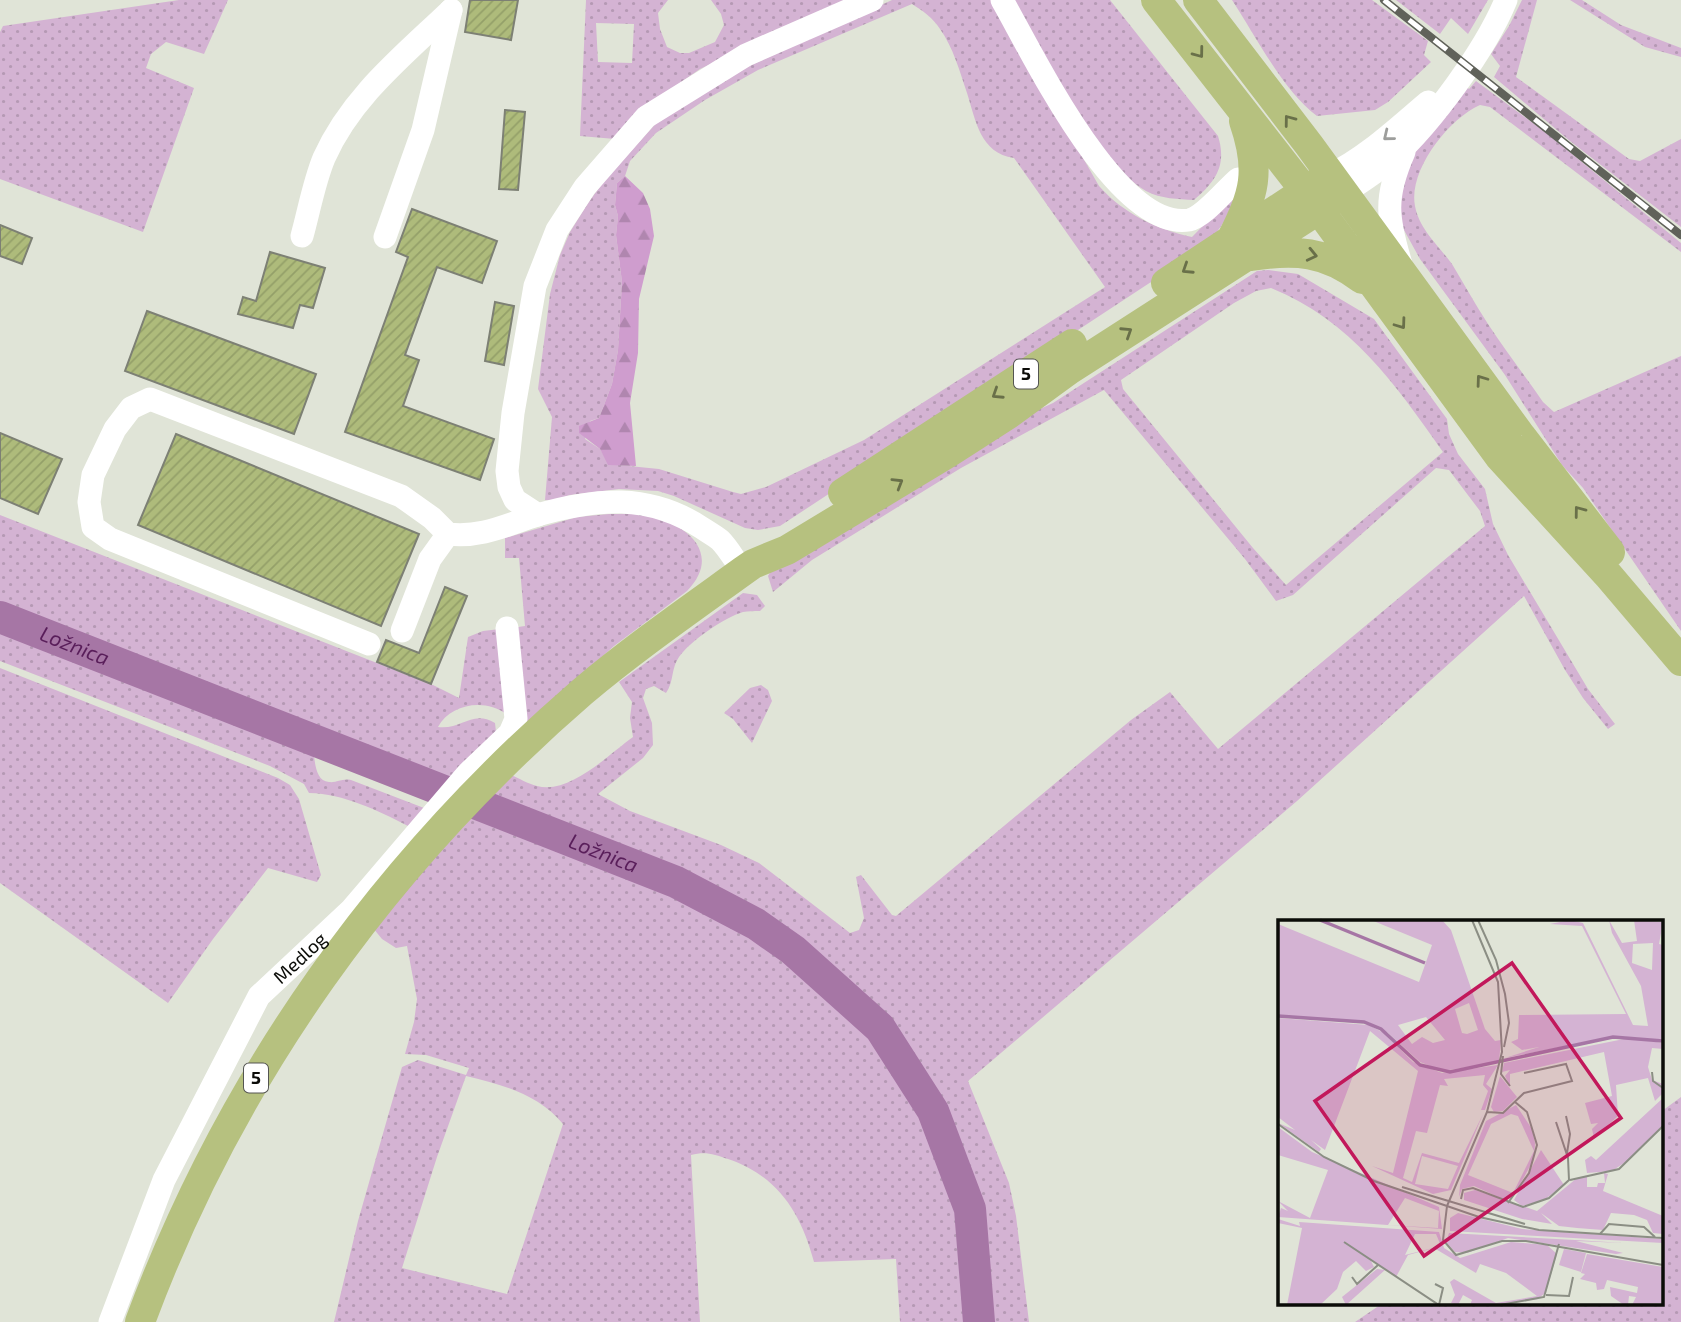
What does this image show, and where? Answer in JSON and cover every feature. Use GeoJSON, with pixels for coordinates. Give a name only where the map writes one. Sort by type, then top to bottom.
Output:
{"type":"FeatureCollection","features":[{"type":"Feature","properties":{"kind":"main road"},"geometry":{"type":"LineString","coordinates":[[1156,0],[1240,107],[1324,192],[1404,274],[1521,436],[1645,598],[1681,661],[1608,575],[1499,456],[1378,292],[1324,192],[1198,0]]}},
{"type":"Feature","properties":{"kind":"main road"},"geometry":{"type":"LineString","coordinates":[[1240,107],[1255,160],[1254,178],[1237,249],[1318,255],[1354,273],[1378,292]]}},
{"type":"Feature","properties":{"kind":"main road","name":"5"},"geometry":{"type":"LineString","coordinates":[[140,1322],[157,1275],[196,1186],[238,1107],[295,1016],[353,933],[414,860],[499,768],[611,669],[748,567],[787,550],[1010,413],[1237,249],[1324,192]]}},
{"type":"Feature","properties":{"kind":"street"},"geometry":{"type":"LineString","coordinates":[[538,515],[515,500],[509,487],[507,471],[513,413],[535,286],[557,230],[585,187],[646,117],[746,55],[872,0]]}},
{"type":"Feature","properties":{"kind":"street"},"geometry":{"type":"LineString","coordinates":[[1002,0],[1077,133],[1126,194],[1163,215],[1189,220],[1200,216],[1238,179]]}},
{"type":"Feature","properties":{"kind":"street"},"geometry":{"type":"LineString","coordinates":[[1324,192],[1385,164],[1408,142],[1463,73],[1488,36],[1506,0]]}},
{"type":"Feature","properties":{"kind":"street"},"geometry":{"type":"LineString","coordinates":[[302,236],[324,159],[351,110],[452,5]]}},
{"type":"Feature","properties":{"kind":"street"},"geometry":{"type":"LineString","coordinates":[[385,237],[423,130],[452,5]]}},
{"type":"Feature","properties":{"kind":"street"},"geometry":{"type":"LineString","coordinates":[[1324,192],[1348,166],[1463,73]]}},
{"type":"Feature","properties":{"kind":"street"},"geometry":{"type":"LineString","coordinates":[[1404,274],[1391,226],[1389,198],[1392,182],[1408,142]]}},
{"type":"Feature","properties":{"kind":"street"},"geometry":{"type":"LineString","coordinates":[[369,644],[110,539],[93,527],[89,502],[93,475],[115,429],[131,408],[150,399],[401,496],[432,518],[448,534],[476,535],[538,515],[577,506],[618,501],[648,503],[683,516],[720,540],[748,567]]}},
{"type":"Feature","properties":{"kind":"street"},"geometry":{"type":"LineString","coordinates":[[402,631],[430,559],[448,534]]}},
{"type":"Feature","properties":{"kind":"street","name":"Medlog"},"geometry":{"type":"LineString","coordinates":[[110,1322],[164,1180],[259,996],[351,910],[468,773],[510,733],[516,719],[507,628]]}},
{"type":"Feature","properties":{"kind":"shaded area"},"geometry":{"type":"Polygon","coordinates":[[[179,0],[228,0],[204,54],[166,42],[151,54],[146,68],[194,88],[143,232],[0,179],[0,32],[3,26],[179,0]]]}},
{"type":"Feature","properties":{"kind":"shaded area"},"geometry":{"type":"Polygon","coordinates":[[[586,0],[668,0],[658,13],[660,29],[667,47],[680,53],[689,53],[715,42],[724,25],[721,14],[711,0],[847,0],[700,69],[647,106],[615,139],[580,136],[586,0]],[[596,23],[598,62],[632,63],[634,24],[596,23]]]}},
{"type":"Feature","properties":{"kind":"shaded area"},"geometry":{"type":"Polygon","coordinates":[[[892,0],[993,0],[1099,186],[1119,205],[1153,225],[1192,237],[1237,191],[1218,230],[1186,259],[780,526],[758,530],[745,528],[658,491],[619,489],[570,495],[553,501],[545,500],[552,417],[538,389],[550,294],[560,255],[570,232],[604,181],[660,119],[726,77],[892,0]],[[912,4],[758,70],[705,100],[656,133],[630,161],[625,176],[617,183],[615,205],[622,282],[618,350],[612,384],[599,418],[590,421],[585,439],[600,449],[609,464],[659,469],[741,494],[766,487],[864,440],[1105,287],[1014,158],[994,150],[987,143],[977,125],[949,44],[934,21],[912,4]]]}},
{"type":"Feature","properties":{"kind":"shaded area"},"geometry":{"type":"Polygon","coordinates":[[[1014,0],[1110,0],[1218,136],[1221,156],[1218,172],[1202,193],[1194,200],[1164,197],[1146,191],[1127,177],[1108,156],[1072,104],[1014,0]]]}},
{"type":"Feature","properties":{"kind":"shaded area"},"geometry":{"type":"Polygon","coordinates":[[[1232,0],[1372,0],[1428,41],[1424,55],[1431,62],[1388,102],[1375,110],[1317,116],[1282,78],[1232,0]]]}},
{"type":"Feature","properties":{"kind":"shaded area"},"geometry":{"type":"Polygon","coordinates":[[[1396,0],[1488,0],[1468,34],[1451,18],[1440,34],[1396,0]]]}},
{"type":"Feature","properties":{"kind":"shaded area"},"geometry":{"type":"Polygon","coordinates":[[[1522,0],[1537,0],[1516,77],[1629,159],[1640,161],[1681,139],[1681,227],[1570,141],[1494,77],[1500,66],[1491,54],[1522,0]]]}},
{"type":"Feature","properties":{"kind":"shaded area"},"geometry":{"type":"Polygon","coordinates":[[[1570,0],[1582,0],[1621,25],[1681,48],[1681,57],[1645,47],[1570,0]]]}},
{"type":"Feature","properties":{"kind":"shaded area"},"geometry":{"type":"Polygon","coordinates":[[[1476,81],[1545,132],[1681,243],[1681,252],[1490,107],[1480,105],[1455,122],[1433,148],[1424,162],[1414,192],[1417,214],[1430,237],[1452,264],[1501,344],[1543,402],[1554,412],[1681,356],[1681,631],[1583,488],[1562,465],[1505,375],[1420,259],[1399,221],[1396,204],[1408,158],[1464,85],[1469,89],[1476,81]]]}},
{"type":"Feature","properties":{"kind":"shaded area"},"geometry":{"type":"Polygon","coordinates":[[[1257,271],[1298,274],[1374,319],[1447,419],[1449,434],[1458,454],[1485,489],[1493,524],[1508,555],[1588,689],[1615,724],[1608,729],[1583,698],[1524,596],[1297,801],[968,1081],[1009,1183],[1016,1216],[1029,1322],[988,1322],[979,1225],[973,1197],[958,1156],[933,1103],[914,1071],[894,1041],[848,986],[795,938],[733,898],[682,874],[488,795],[511,775],[537,786],[562,785],[588,772],[633,737],[630,718],[632,702],[619,682],[743,593],[757,595],[765,606],[760,611],[743,612],[727,619],[691,644],[676,661],[666,693],[654,686],[646,689],[643,698],[652,723],[653,745],[643,758],[598,794],[630,811],[721,845],[759,863],[850,933],[859,930],[864,918],[856,877],[861,875],[892,915],[896,916],[1131,720],[1170,692],[1218,749],[1485,526],[1480,511],[1449,470],[1436,468],[1293,595],[1276,601],[1245,559],[1104,390],[961,468],[812,560],[773,592],[768,576],[772,569],[992,431],[1053,403],[1257,271]],[[1271,288],[1256,291],[1121,380],[1123,389],[1286,585],[1443,452],[1407,402],[1369,357],[1348,336],[1300,302],[1271,288]]]}},
{"type":"Feature","properties":{"kind":"shaded area"},"geometry":{"type":"Polygon","coordinates":[[[609,514],[657,518],[684,531],[694,540],[700,551],[702,563],[698,577],[687,591],[614,646],[521,730],[511,628],[525,626],[519,558],[505,558],[505,538],[577,517],[609,514]]]}},
{"type":"Feature","properties":{"kind":"shaded area"},"geometry":{"type":"Polygon","coordinates":[[[0,515],[433,685],[459,698],[468,637],[483,631],[500,629],[506,714],[498,709],[478,705],[459,709],[444,719],[438,727],[454,726],[473,719],[487,719],[495,723],[496,732],[447,784],[0,605],[0,515]]]}},
{"type":"Feature","properties":{"kind":"shaded area"},"geometry":{"type":"Polygon","coordinates":[[[0,624],[313,748],[316,768],[324,781],[351,780],[424,808],[408,826],[348,800],[309,793],[304,784],[270,766],[0,661],[0,624]]]}},
{"type":"Feature","properties":{"kind":"shaded area"},"geometry":{"type":"Polygon","coordinates":[[[0,668],[290,785],[299,799],[321,875],[317,882],[268,868],[168,1003],[0,883],[0,668]]]}},
{"type":"Feature","properties":{"kind":"shaded area"},"geometry":{"type":"Polygon","coordinates":[[[761,685],[768,690],[772,701],[752,743],[733,719],[724,713],[750,688],[761,685]]]}},
{"type":"Feature","properties":{"kind":"shaded area"},"geometry":{"type":"Polygon","coordinates":[[[473,809],[699,898],[772,940],[827,986],[869,1034],[898,1077],[924,1125],[956,1207],[970,1322],[900,1322],[896,1259],[814,1262],[794,1212],[774,1186],[746,1166],[705,1153],[691,1155],[700,1322],[334,1322],[358,1221],[402,1067],[418,1060],[466,1075],[469,1068],[426,1055],[405,1054],[417,999],[407,946],[396,948],[382,939],[373,928],[473,809]],[[466,1076],[402,1268],[507,1294],[563,1124],[542,1105],[519,1092],[466,1076]]]}},
{"type":"Feature","properties":{"kind":"shaded area"},"geometry":{"type":"Polygon","coordinates":[[[1681,1097],[1681,1322],[1355,1322],[1382,1304],[1664,1304],[1664,1110],[1681,1097]]]}},
{"type":"Feature","properties":{"kind":"green space"},"geometry":{"type":"Polygon","coordinates":[[[625,176],[643,193],[650,209],[654,236],[639,299],[638,353],[630,403],[636,466],[608,465],[600,449],[579,433],[579,426],[599,418],[612,384],[618,350],[622,282],[615,205],[617,183],[625,176]]]}},
{"type":"Feature","properties":{"kind":"building"},"geometry":{"type":"Polygon","coordinates":[[[470,0],[518,0],[511,40],[465,32],[470,0]]]}},
{"type":"Feature","properties":{"kind":"building"},"geometry":{"type":"Polygon","coordinates":[[[505,110],[525,112],[518,190],[499,189],[505,110]]]}},
{"type":"Feature","properties":{"kind":"building"},"geometry":{"type":"Polygon","coordinates":[[[412,209],[497,241],[482,283],[437,267],[405,355],[419,360],[403,406],[494,439],[480,480],[345,432],[408,257],[396,252],[412,209]]]}},
{"type":"Feature","properties":{"kind":"building"},"geometry":{"type":"Polygon","coordinates":[[[0,225],[32,238],[22,264],[0,256],[0,225]]]}},
{"type":"Feature","properties":{"kind":"building"},"geometry":{"type":"Polygon","coordinates":[[[270,252],[325,268],[313,308],[300,305],[293,328],[238,314],[243,297],[256,301],[270,252]]]}},
{"type":"Feature","properties":{"kind":"building"},"geometry":{"type":"Polygon","coordinates":[[[495,302],[514,306],[504,365],[485,361],[495,302]]]}},
{"type":"Feature","properties":{"kind":"building"},"geometry":{"type":"Polygon","coordinates":[[[147,311],[316,374],[294,434],[125,371],[147,311]]]}},
{"type":"Feature","properties":{"kind":"building"},"geometry":{"type":"Polygon","coordinates":[[[0,433],[62,459],[38,514],[0,498],[0,433]]]}},
{"type":"Feature","properties":{"kind":"building"},"geometry":{"type":"Polygon","coordinates":[[[176,434],[419,534],[381,626],[138,525],[176,434]]]}},
{"type":"Feature","properties":{"kind":"building"},"geometry":{"type":"Polygon","coordinates":[[[445,587],[467,596],[431,684],[377,662],[386,640],[419,653],[445,587]]]}},
{"type":"Feature","properties":{"kind":"waterway","name":"Ložnica"},"geometry":{"type":"LineString","coordinates":[[0,617],[676,882],[756,924],[793,950],[880,1028],[933,1111],[970,1209],[979,1322]]}},
{"type":"Feature","properties":{"kind":"railway"},"geometry":{"type":"LineString","coordinates":[[1384,0],[1681,235]]}}]}
